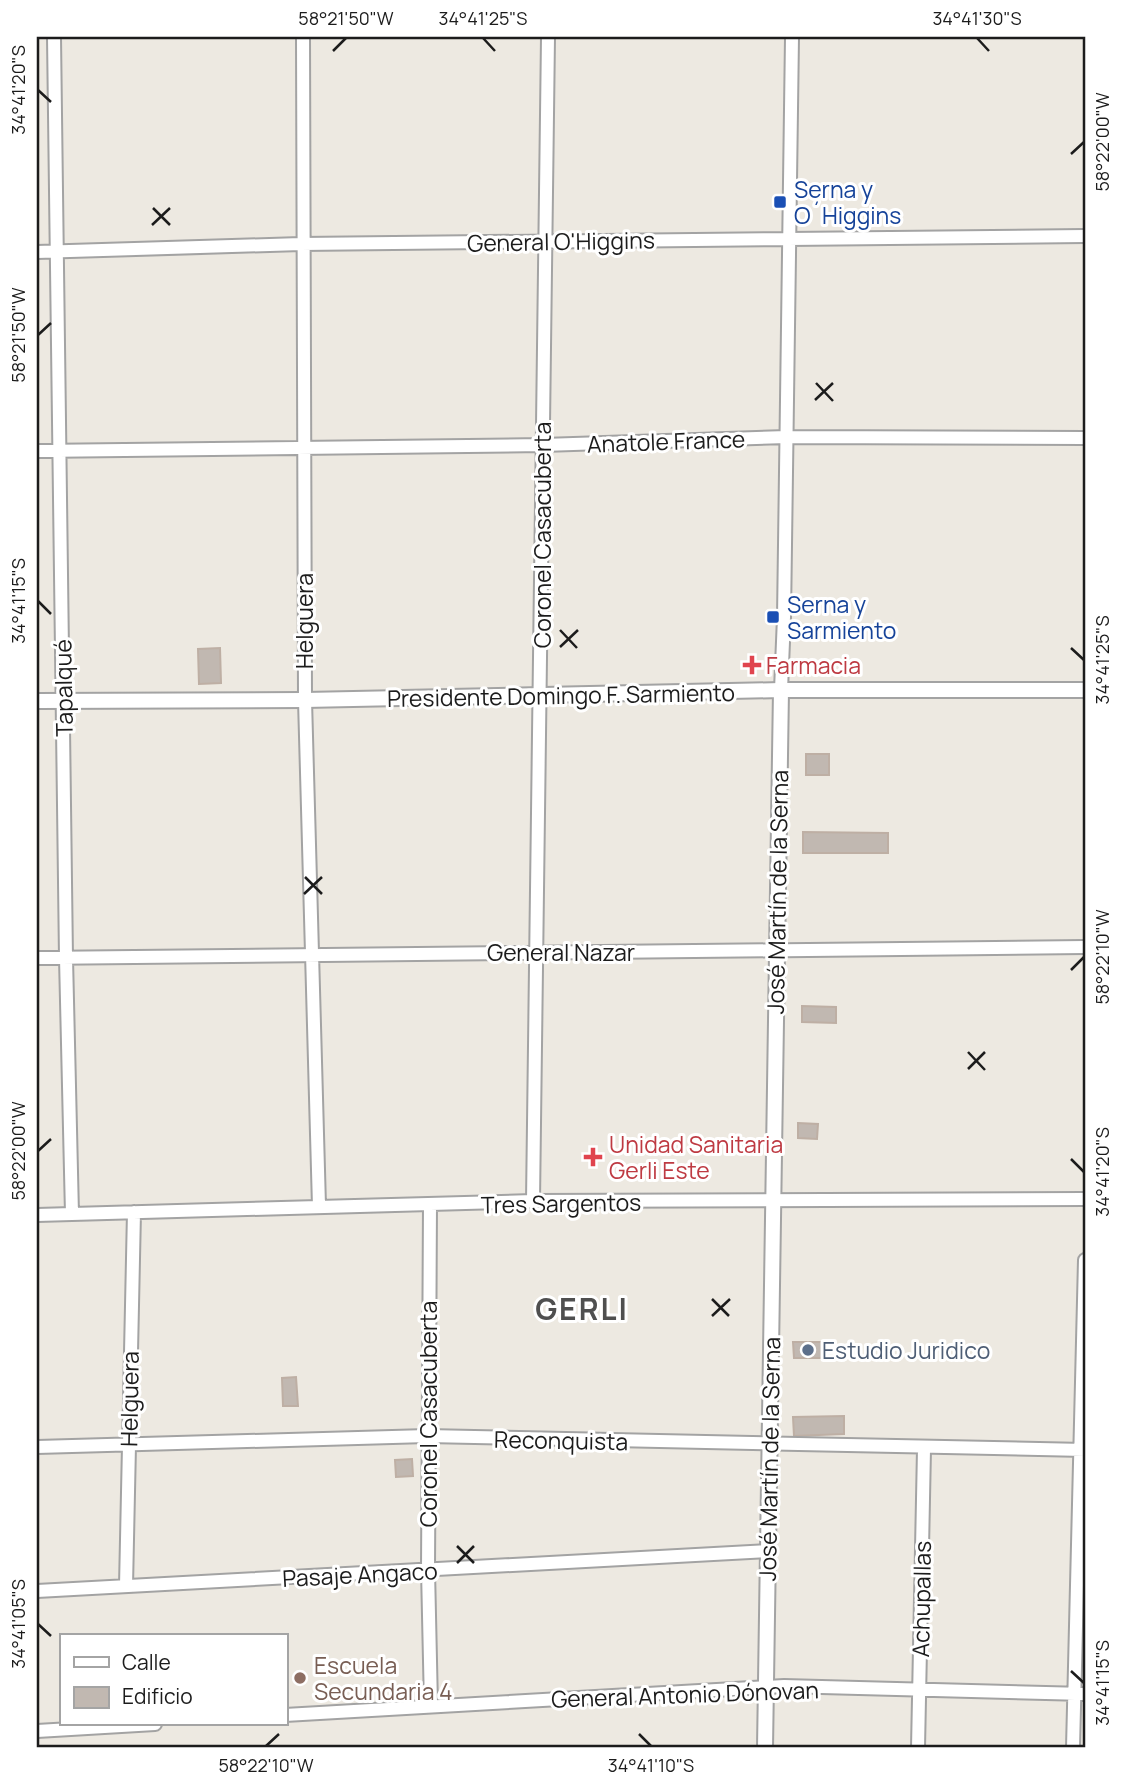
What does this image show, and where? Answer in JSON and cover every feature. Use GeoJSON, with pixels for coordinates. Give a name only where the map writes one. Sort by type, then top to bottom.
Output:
{"type":"FeatureCollection","features":[{"type":"Feature","properties":{"kind":"street","name":"Tapalqué"},"geometry":{"type":"LineString","coordinates":[[54,37],[58,451],[72,1214]]}},
{"type":"Feature","properties":{"kind":"street","name":"Helguera"},"geometry":{"type":"LineString","coordinates":[[303,37],[305,700],[319,1206]]}},
{"type":"Feature","properties":{"kind":"street","name":"Coronel Casacuberta"},"geometry":{"type":"LineString","coordinates":[[533,1201],[548,37]]}},
{"type":"Feature","properties":{"kind":"street","name":"José Martín de la Serna"},"geometry":{"type":"LineString","coordinates":[[765,1748],[774,1202],[775,952],[787,437],[787,238],[792,37]]}},
{"type":"Feature","properties":{"kind":"street","name":"General O'Higgins"},"geometry":{"type":"LineString","coordinates":[[37,252],[302,244],[1085,236]]}},
{"type":"Feature","properties":{"kind":"street","name":"Anatole France"},"geometry":{"type":"LineString","coordinates":[[37,451],[542,445],[787,437],[1085,438]]}},
{"type":"Feature","properties":{"kind":"street","name":"Presidente Domingo F. Sarmiento"},"geometry":{"type":"LineString","coordinates":[[37,701],[305,700],[781,690],[1085,690]]}},
{"type":"Feature","properties":{"kind":"street","name":"General Nazar"},"geometry":{"type":"LineString","coordinates":[[37,958],[1085,947]]}},
{"type":"Feature","properties":{"kind":"street","name":"Tres Sargentos"},"geometry":{"type":"LineString","coordinates":[[37,1215],[533,1201],[1085,1199]]}},
{"type":"Feature","properties":{"kind":"street","name":"Coronel Casacuberta"},"geometry":{"type":"LineString","coordinates":[[430,1205],[428,1570],[431,1706]]}},
{"type":"Feature","properties":{"kind":"street","name":"Helguera"},"geometry":{"type":"LineString","coordinates":[[126,1586],[134,1212]]}},
{"type":"Feature","properties":{"kind":"street"},"geometry":{"type":"LineString","coordinates":[[1073,1748],[1079,1694],[1085,1260]]}},
{"type":"Feature","properties":{"kind":"street","name":"Reconquista"},"geometry":{"type":"LineString","coordinates":[[37,1447],[428,1436],[924,1449],[1083,1450]]}},
{"type":"Feature","properties":{"kind":"street","name":"Achupallas"},"geometry":{"type":"LineString","coordinates":[[918,1748],[924,1449]]}},
{"type":"Feature","properties":{"kind":"street","name":"Pasaje Angaco"},"geometry":{"type":"LineString","coordinates":[[37,1591],[767,1551]]}},
{"type":"Feature","properties":{"kind":"street","name":"General Antonio Dónovan"},"geometry":{"type":"LineString","coordinates":[[287,1716],[766,1687],[1079,1694]]}},
{"type":"Feature","properties":{"kind":"street"},"geometry":{"type":"LineString","coordinates":[[37,1731],[121,1726]]}},
{"type":"Feature","properties":{"kind":"building"},"geometry":{"type":"Polygon","coordinates":[[[220,648],[221,683],[199,684],[198,649],[220,648]]]}},
{"type":"Feature","properties":{"kind":"building"},"geometry":{"type":"Polygon","coordinates":[[[806,754],[829,754],[829,775],[806,775],[806,754]]]}},
{"type":"Feature","properties":{"kind":"building"},"geometry":{"type":"Polygon","coordinates":[[[803,832],[888,833],[888,853],[803,853],[803,832]]]}},
{"type":"Feature","properties":{"kind":"building"},"geometry":{"type":"Polygon","coordinates":[[[802,1006],[836,1007],[836,1023],[802,1022],[802,1006]]]}},
{"type":"Feature","properties":{"kind":"building"},"geometry":{"type":"Polygon","coordinates":[[[798,1123],[818,1124],[817,1139],[798,1138],[798,1123]]]}},
{"type":"Feature","properties":{"kind":"building","name":"Estudio Juridico"},"geometry":{"type":"Polygon","coordinates":[[[793,1342],[822,1342],[822,1358],[794,1358],[793,1342]]]}},
{"type":"Feature","properties":{"kind":"building"},"geometry":{"type":"Polygon","coordinates":[[[296,1377],[298,1406],[283,1406],[282,1378],[296,1377]]]}},
{"type":"Feature","properties":{"kind":"building"},"geometry":{"type":"Polygon","coordinates":[[[844,1416],[844,1434],[794,1436],[793,1417],[844,1416]]]}},
{"type":"Feature","properties":{"kind":"building"},"geometry":{"type":"Polygon","coordinates":[[[412,1459],[413,1476],[396,1477],[395,1460],[412,1459]]]}},
{"type":"Feature","properties":{"kind":"place","name":"Serna y O´Higgins"},"geometry":{"type":"Point","coordinates":[780,202]}},
{"type":"Feature","properties":{"kind":"place","name":"Serna y Sarmiento"},"geometry":{"type":"Point","coordinates":[773,617]}},
{"type":"Feature","properties":{"kind":"place","name":"Farmacia"},"geometry":{"type":"Point","coordinates":[752,665]}},
{"type":"Feature","properties":{"kind":"place","name":"Unidad Sanitaria Gerli Este"},"geometry":{"type":"Point","coordinates":[593,1157]}},
{"type":"Feature","properties":{"kind":"place","name":"Estudio Juridico"},"geometry":{"type":"Point","coordinates":[808,1350]}},
{"type":"Feature","properties":{"kind":"place","name":"Escuela Secundaria 4"},"geometry":{"type":"Point","coordinates":[300,1678]}},
{"type":"Feature","properties":{"kind":"district","name":"GERLI"},"geometry":{"type":"Point","coordinates":[582,1308]}}]}
